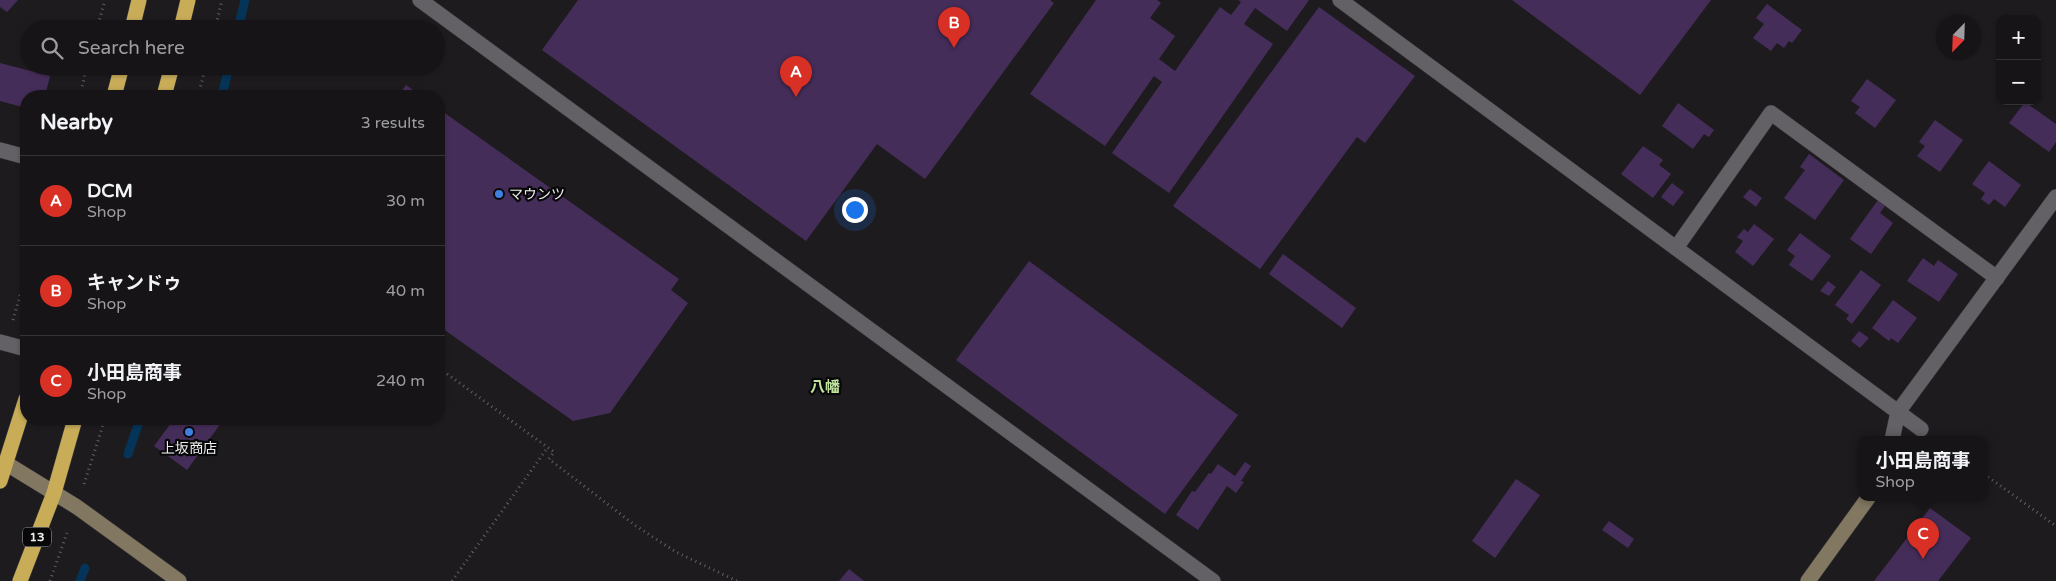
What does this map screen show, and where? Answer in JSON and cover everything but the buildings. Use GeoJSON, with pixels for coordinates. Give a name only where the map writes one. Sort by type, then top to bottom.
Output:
{"type":"FeatureCollection","features":[{"type":"Feature","properties":{"kind":"highway"},"geometry":{"type":"LineString","coordinates":[[134,20],[140,0]]}},
{"type":"Feature","properties":{"kind":"highway"},"geometry":{"type":"LineString","coordinates":[[183,20],[188,0]]}},
{"type":"Feature","properties":{"kind":"highway"},"geometry":{"type":"LineString","coordinates":[[116,90],[120,75]]}},
{"type":"Feature","properties":{"kind":"highway"},"geometry":{"type":"LineString","coordinates":[[166,90],[170,75]]}},
{"type":"Feature","properties":{"kind":"highway"},"geometry":{"type":"LineString","coordinates":[[0,481],[20,418]]}},
{"type":"Feature","properties":{"kind":"highway","name":"13"},"geometry":{"type":"LineString","coordinates":[[20,581],[54,493],[73,425]]}},
{"type":"Feature","properties":{"kind":"street"},"geometry":{"type":"LineString","coordinates":[[420,0],[1213,581]]}},
{"type":"Feature","properties":{"kind":"street"},"geometry":{"type":"LineString","coordinates":[[1340,0],[1921,429]]}},
{"type":"Feature","properties":{"kind":"street"},"geometry":{"type":"LineString","coordinates":[[1676,248],[1771,112],[1997,278]]}},
{"type":"Feature","properties":{"kind":"street"},"geometry":{"type":"LineString","coordinates":[[0,150],[20,155]]}},
{"type":"Feature","properties":{"kind":"street"},"geometry":{"type":"LineString","coordinates":[[1893,436],[1898,412],[2056,197]]}},
{"type":"Feature","properties":{"kind":"street"},"geometry":{"type":"LineString","coordinates":[[0,342],[20,347]]}},
{"type":"Feature","properties":{"kind":"street"},"geometry":{"type":"LineString","coordinates":[[6,464],[77,506],[179,581]]}},
{"type":"Feature","properties":{"kind":"street"},"geometry":{"type":"LineString","coordinates":[[1808,581],[1866,501]]}},
{"type":"Feature","properties":{"kind":"path"},"geometry":{"type":"LineString","coordinates":[[99,20],[105,0]]}},
{"type":"Feature","properties":{"kind":"path"},"geometry":{"type":"LineString","coordinates":[[217,20],[222,0]]}},
{"type":"Feature","properties":{"kind":"path"},"geometry":{"type":"LineString","coordinates":[[81,90],[85,75]]}},
{"type":"Feature","properties":{"kind":"path"},"geometry":{"type":"LineString","coordinates":[[200,90],[204,75]]}},
{"type":"Feature","properties":{"kind":"path"},"geometry":{"type":"LineString","coordinates":[[445,372],[548,447],[554,452],[549,460],[636,526],[676,552],[737,581]]}},
{"type":"Feature","properties":{"kind":"path"},"geometry":{"type":"LineString","coordinates":[[452,581],[548,447]]}},
{"type":"Feature","properties":{"kind":"path"},"geometry":{"type":"LineString","coordinates":[[1988,477],[2056,526]]}},
{"type":"Feature","properties":{"kind":"waterway"},"geometry":{"type":"LineString","coordinates":[[240,20],[245,0]]}},
{"type":"Feature","properties":{"kind":"waterway"},"geometry":{"type":"LineString","coordinates":[[223,90],[227,75]]}},
{"type":"Feature","properties":{"kind":"waterway"},"geometry":{"type":"LineString","coordinates":[[128,454],[138,425]]}},
{"type":"Feature","properties":{"kind":"waterway"},"geometry":{"type":"LineString","coordinates":[[80,581],[85,568]]}},
{"type":"Feature","properties":{"kind":"place","name":"キャンドゥ"},"geometry":{"type":"Point","coordinates":[954,48]}},
{"type":"Feature","properties":{"kind":"place","name":"DCM"},"geometry":{"type":"Point","coordinates":[796,97]}},
{"type":"Feature","properties":{"kind":"place","name":"マウンツ"},"geometry":{"type":"Point","coordinates":[499,194]}},
{"type":"Feature","properties":{"kind":"place","name":"上坂商店"},"geometry":{"type":"Point","coordinates":[189,432]}},
{"type":"Feature","properties":{"kind":"place","name":"小田島商事"},"geometry":{"type":"Point","coordinates":[1923,559]}},
{"type":"Feature","properties":{"kind":"district","name":"八幡"},"geometry":{"type":"Point","coordinates":[825,387]}}]}
